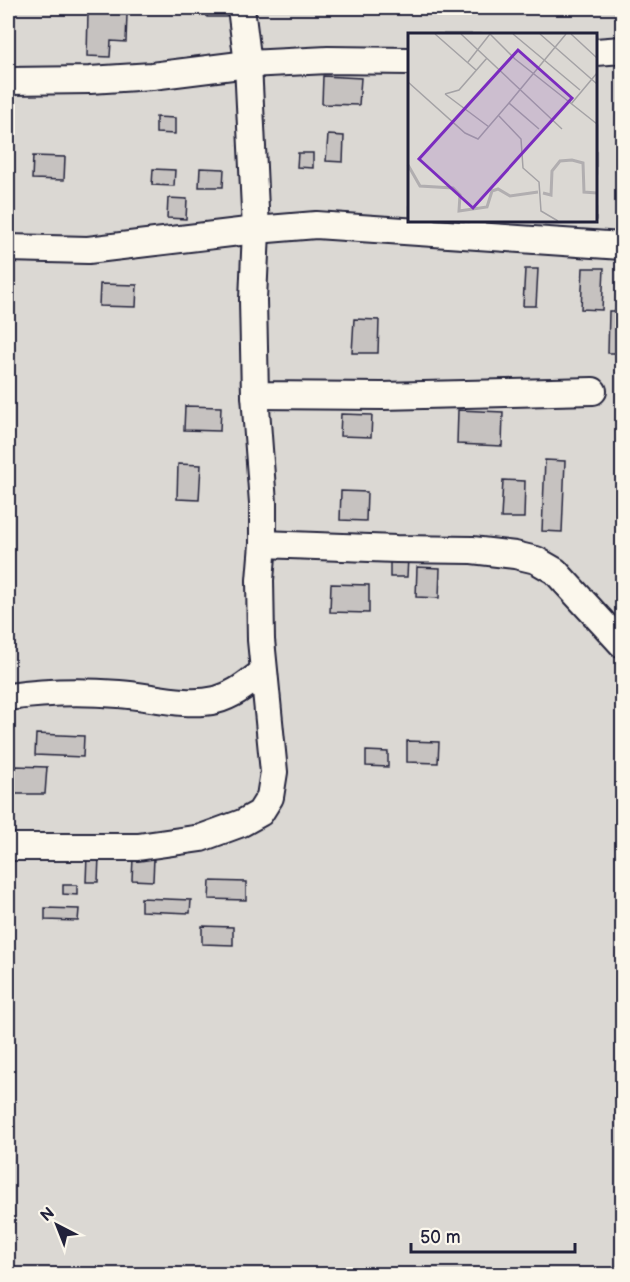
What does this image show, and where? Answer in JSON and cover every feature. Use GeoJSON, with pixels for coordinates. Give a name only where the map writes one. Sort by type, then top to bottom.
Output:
{"type":"FeatureCollection","features":[{"type":"Feature","properties":{"kind":"street"},"geometry":{"type":"LineString","coordinates":[[8,847],[138,847],[201,838],[242,823],[260,813],[270,797],[274,772],[272,736],[263,672],[260,580],[263,503],[255,395],[253,300],[256,230],[248,64],[241,8]]}},
{"type":"Feature","properties":{"kind":"street"},"geometry":{"type":"LineString","coordinates":[[597,52],[622,50]]}},
{"type":"Feature","properties":{"kind":"street"},"geometry":{"type":"LineString","coordinates":[[8,81],[68,81],[152,76],[248,64],[328,60],[408,61]]}},
{"type":"Feature","properties":{"kind":"street"},"geometry":{"type":"LineString","coordinates":[[8,248],[88,250],[316,225],[622,246]]}},
{"type":"Feature","properties":{"kind":"street"},"geometry":{"type":"LineString","coordinates":[[255,395],[382,396],[593,392]]}},
{"type":"Feature","properties":{"kind":"street"},"geometry":{"type":"LineString","coordinates":[[263,544],[472,550],[536,560],[555,571],[622,644]]}},
{"type":"Feature","properties":{"kind":"street"},"geometry":{"type":"LineString","coordinates":[[8,697],[116,693],[188,702],[214,700],[236,693],[263,672]]}},
{"type":"Feature","properties":{"kind":"shaded area"},"geometry":{"type":"Polygon","coordinates":[[[8,8],[622,8],[622,1274],[8,1274],[8,8]]]}},
{"type":"Feature","properties":{"kind":"building"},"geometry":{"type":"Polygon","coordinates":[[[207,8],[228,8],[227,17],[207,17],[207,8]]]}},
{"type":"Feature","properties":{"kind":"building"},"geometry":{"type":"Polygon","coordinates":[[[88,13],[127,14],[126,42],[111,41],[110,57],[87,56],[88,13]]]}},
{"type":"Feature","properties":{"kind":"building"},"geometry":{"type":"Polygon","coordinates":[[[323,76],[361,78],[359,105],[322,104],[323,76]]]}},
{"type":"Feature","properties":{"kind":"building"},"geometry":{"type":"Polygon","coordinates":[[[156,117],[175,118],[175,134],[156,133],[156,117]]]}},
{"type":"Feature","properties":{"kind":"building"},"geometry":{"type":"Polygon","coordinates":[[[328,135],[344,136],[343,162],[326,161],[328,135]]]}},
{"type":"Feature","properties":{"kind":"building"},"geometry":{"type":"Polygon","coordinates":[[[298,153],[313,153],[313,168],[297,167],[298,153]]]}},
{"type":"Feature","properties":{"kind":"building"},"geometry":{"type":"Polygon","coordinates":[[[33,156],[65,157],[64,180],[32,179],[33,156]]]}},
{"type":"Feature","properties":{"kind":"building"},"geometry":{"type":"Polygon","coordinates":[[[200,168],[224,169],[223,187],[199,187],[200,168]]]}},
{"type":"Feature","properties":{"kind":"building"},"geometry":{"type":"Polygon","coordinates":[[[153,169],[175,170],[174,186],[152,185],[153,169]]]}},
{"type":"Feature","properties":{"kind":"building"},"geometry":{"type":"Polygon","coordinates":[[[168,198],[187,199],[186,219],[167,218],[168,198]]]}},
{"type":"Feature","properties":{"kind":"building"},"geometry":{"type":"Polygon","coordinates":[[[583,268],[604,268],[602,310],[581,309],[583,268]]]}},
{"type":"Feature","properties":{"kind":"building"},"geometry":{"type":"Polygon","coordinates":[[[525,269],[538,269],[536,306],[523,306],[525,269]]]}},
{"type":"Feature","properties":{"kind":"building"},"geometry":{"type":"Polygon","coordinates":[[[100,284],[137,285],[136,307],[99,306],[100,284]]]}},
{"type":"Feature","properties":{"kind":"building"},"geometry":{"type":"Polygon","coordinates":[[[609,311],[622,311],[622,353],[608,353],[609,311]]]}},
{"type":"Feature","properties":{"kind":"building"},"geometry":{"type":"Polygon","coordinates":[[[354,319],[379,320],[378,353],[352,353],[354,319]]]}},
{"type":"Feature","properties":{"kind":"building"},"geometry":{"type":"Polygon","coordinates":[[[185,406],[221,407],[220,431],[184,430],[185,406]]]}},
{"type":"Feature","properties":{"kind":"building"},"geometry":{"type":"Polygon","coordinates":[[[458,410],[503,412],[502,446],[457,444],[458,410]]]}},
{"type":"Feature","properties":{"kind":"building"},"geometry":{"type":"Polygon","coordinates":[[[341,414],[372,415],[371,437],[340,436],[341,414]]]}},
{"type":"Feature","properties":{"kind":"building"},"geometry":{"type":"Polygon","coordinates":[[[545,460],[565,461],[562,532],[542,531],[545,460]]]}},
{"type":"Feature","properties":{"kind":"building"},"geometry":{"type":"Polygon","coordinates":[[[178,464],[201,465],[199,500],[177,499],[178,464]]]}},
{"type":"Feature","properties":{"kind":"building"},"geometry":{"type":"Polygon","coordinates":[[[503,480],[525,481],[524,518],[501,518],[503,480]]]}},
{"type":"Feature","properties":{"kind":"building"},"geometry":{"type":"Polygon","coordinates":[[[617,486],[622,487],[622,526],[616,526],[617,486]]]}},
{"type":"Feature","properties":{"kind":"building"},"geometry":{"type":"Polygon","coordinates":[[[341,491],[367,492],[366,521],[340,520],[341,491]]]}},
{"type":"Feature","properties":{"kind":"building"},"geometry":{"type":"Polygon","coordinates":[[[390,557],[408,557],[407,577],[390,577],[390,557]]]}},
{"type":"Feature","properties":{"kind":"building"},"geometry":{"type":"Polygon","coordinates":[[[417,567],[440,568],[439,598],[416,597],[417,567]]]}},
{"type":"Feature","properties":{"kind":"building"},"geometry":{"type":"Polygon","coordinates":[[[331,584],[369,585],[369,613],[330,612],[331,584]]]}},
{"type":"Feature","properties":{"kind":"building"},"geometry":{"type":"Polygon","coordinates":[[[36,734],[84,736],[83,757],[35,755],[36,734]]]}},
{"type":"Feature","properties":{"kind":"building"},"geometry":{"type":"Polygon","coordinates":[[[407,741],[439,742],[438,763],[407,762],[407,741]]]}},
{"type":"Feature","properties":{"kind":"building"},"geometry":{"type":"Polygon","coordinates":[[[366,751],[388,752],[388,767],[366,766],[366,751]]]}},
{"type":"Feature","properties":{"kind":"building"},"geometry":{"type":"Polygon","coordinates":[[[15,766],[47,767],[45,794],[14,794],[15,766]]]}},
{"type":"Feature","properties":{"kind":"building"},"geometry":{"type":"Polygon","coordinates":[[[87,855],[99,856],[98,882],[86,882],[87,855]]]}},
{"type":"Feature","properties":{"kind":"building"},"geometry":{"type":"Polygon","coordinates":[[[133,858],[154,858],[153,881],[132,880],[133,858]]]}},
{"type":"Feature","properties":{"kind":"building"},"geometry":{"type":"Polygon","coordinates":[[[210,881],[246,882],[246,900],[209,899],[210,881]]]}},
{"type":"Feature","properties":{"kind":"building"},"geometry":{"type":"Polygon","coordinates":[[[63,885],[77,885],[77,895],[63,894],[63,885]]]}},
{"type":"Feature","properties":{"kind":"building"},"geometry":{"type":"Polygon","coordinates":[[[141,898],[191,900],[190,913],[141,911],[141,898]]]}},
{"type":"Feature","properties":{"kind":"building"},"geometry":{"type":"Polygon","coordinates":[[[45,908],[79,909],[78,921],[45,920],[45,908]]]}},
{"type":"Feature","properties":{"kind":"building"},"geometry":{"type":"Polygon","coordinates":[[[202,926],[233,927],[233,945],[202,944],[202,926]]]}}]}
